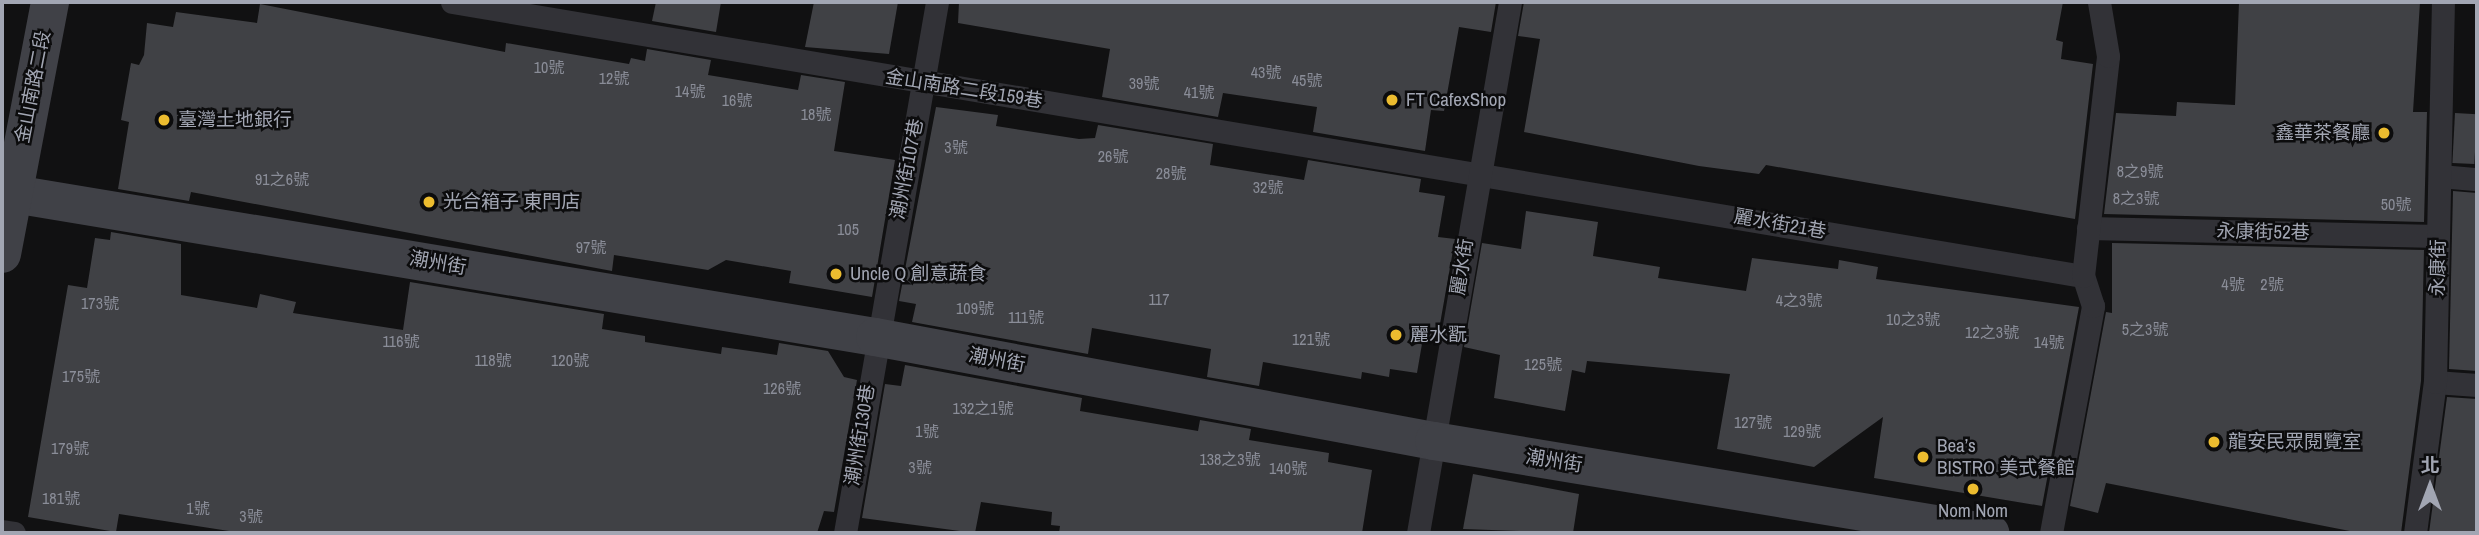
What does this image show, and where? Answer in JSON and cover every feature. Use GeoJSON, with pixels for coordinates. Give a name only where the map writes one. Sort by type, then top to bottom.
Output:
{"type":"FeatureCollection","features":[{"type":"Feature","properties":{"kind":"street","name":"金山南路二段"},"geometry":{"type":"LineString","coordinates":[[2,254],[7,193],[50,2]]}},
{"type":"Feature","properties":{"kind":"street","name":"潮州街"},"geometry":{"type":"LineString","coordinates":[[7,193],[875,337],[1434,441],[1990,533]]}},
{"type":"Feature","properties":{"kind":"lane","name":"金山南路二段159巷"},"geometry":{"type":"LineString","coordinates":[[452,2],[923,83],[1478,172]]}},
{"type":"Feature","properties":{"kind":"lane","name":"潮州街107巷"},"geometry":{"type":"LineString","coordinates":[[875,337],[937,2]]}},
{"type":"Feature","properties":{"kind":"lane","name":"麗水街"},"geometry":{"type":"LineString","coordinates":[[1418,533],[1478,172],[1510,2]]}},
{"type":"Feature","properties":{"kind":"lane"},"geometry":{"type":"LineString","coordinates":[[2050,533],[2093,306],[2083,276],[2108,57],[2099,2]]}},
{"type":"Feature","properties":{"kind":"lane","name":"永康街"},"geometry":{"type":"LineString","coordinates":[[2415,533],[2435,382],[2443,2]]}},
{"type":"Feature","properties":{"kind":"lane","name":"麗水街21巷"},"geometry":{"type":"LineString","coordinates":[[1478,172],[2083,276]]}},
{"type":"Feature","properties":{"kind":"lane"},"geometry":{"type":"LineString","coordinates":[[2440,176],[2477,179]]}},
{"type":"Feature","properties":{"kind":"lane","name":"永康街52巷"},"geometry":{"type":"LineString","coordinates":[[2088,228],[2438,236]]}},
{"type":"Feature","properties":{"kind":"lane","name":"潮州街130巷"},"geometry":{"type":"LineString","coordinates":[[845,533],[875,337]]}},
{"type":"Feature","properties":{"kind":"lane"},"geometry":{"type":"LineString","coordinates":[[2435,382],[2477,385]]}},
{"type":"Feature","properties":{"kind":"lane"},"geometry":{"type":"LineString","coordinates":[[2,531],[14,533]]}},
{"type":"Feature","properties":{"kind":"building"},"geometry":{"type":"Polygon","coordinates":[[[656,2],[721,2],[716,32],[652,21],[656,2]]]}},
{"type":"Feature","properties":{"kind":"building"},"geometry":{"type":"Polygon","coordinates":[[[814,2],[898,2],[889,54],[805,47],[814,2]]]}},
{"type":"Feature","properties":{"kind":"building"},"geometry":{"type":"Polygon","coordinates":[[[959,2],[1496,2],[1491,32],[1459,27],[1444,111],[1431,110],[1425,151],[1313,132],[1317,107],[1223,93],[1218,117],[1102,97],[1110,49],[958,23],[959,2]]]}},
{"type":"Feature","properties":{"kind":"building"},"geometry":{"type":"Polygon","coordinates":[[[1524,2],[2063,2],[2056,40],[2063,42],[2061,59],[2093,64],[2075,219],[1766,165],[1759,174],[1699,166],[1524,132],[1540,39],[1518,36],[1524,2]]]}},
{"type":"Feature","properties":{"kind":"building"},"geometry":{"type":"Polygon","coordinates":[[[2239,2],[2420,2],[2413,112],[2427,112],[2424,222],[2104,214],[2116,113],[2176,116],[2177,102],[2235,105],[2239,2]]]}},
{"type":"Feature","properties":{"kind":"building"},"geometry":{"type":"Polygon","coordinates":[[[260,4],[505,52],[506,43],[629,64],[631,58],[645,61],[647,49],[711,60],[708,75],[798,90],[801,75],[845,82],[834,151],[895,160],[872,297],[789,283],[791,271],[726,260],[708,270],[614,255],[612,271],[191,192],[189,201],[118,189],[129,122],[121,120],[131,63],[139,65],[144,55],[147,23],[173,27],[176,12],[257,23],[260,4]]]}},
{"type":"Feature","properties":{"kind":"building"},"geometry":{"type":"Polygon","coordinates":[[[936,107],[998,115],[996,126],[1079,139],[1095,138],[1098,125],[1213,144],[1210,165],[1304,180],[1308,160],[1421,179],[1419,192],[1445,196],[1438,237],[1455,239],[1437,341],[1423,338],[1417,373],[1390,369],[1389,377],[1362,372],[1361,379],[1263,362],[1259,386],[1207,377],[1211,349],[1092,328],[1088,354],[912,322],[916,304],[899,301],[936,107]]]}},
{"type":"Feature","properties":{"kind":"building"},"geometry":{"type":"Polygon","coordinates":[[[2455,113],[2477,114],[2474,164],[2452,163],[2455,113]]]}},
{"type":"Feature","properties":{"kind":"building"},"geometry":{"type":"Polygon","coordinates":[[[2453,191],[2477,193],[2477,371],[2449,369],[2453,191]]]}},
{"type":"Feature","properties":{"kind":"building"},"geometry":{"type":"Polygon","coordinates":[[[1526,211],[1598,222],[1593,256],[1660,267],[1658,278],[1746,291],[1752,258],[1838,269],[1839,260],[1878,267],[1876,279],[2079,307],[2042,506],[1874,478],[1883,417],[1814,467],[1717,449],[1730,374],[1587,361],[1585,373],[1572,370],[1565,411],[1494,398],[1500,355],[1464,347],[1482,243],[1521,249],[1526,211]]]}},
{"type":"Feature","properties":{"kind":"building"},"geometry":{"type":"Polygon","coordinates":[[[111,232],[181,244],[181,295],[257,308],[260,294],[296,302],[293,313],[403,330],[410,282],[604,314],[602,329],[645,336],[645,342],[721,354],[722,347],[777,355],[779,343],[828,351],[844,377],[857,380],[834,512],[824,511],[817,533],[242,533],[119,514],[116,532],[28,517],[68,285],[87,288],[95,238],[110,240],[111,232]]]}},
{"type":"Feature","properties":{"kind":"building"},"geometry":{"type":"Polygon","coordinates":[[[2112,243],[2424,250],[2421,381],[2401,533],[2360,533],[2106,483],[2098,513],[2070,506],[2106,312],[2112,313],[2112,243]]]}},
{"type":"Feature","properties":{"kind":"building"},"geometry":{"type":"Polygon","coordinates":[[[905,365],[1082,398],[1080,411],[1198,431],[1200,420],[1251,429],[1249,440],[1329,453],[1328,462],[1372,470],[1362,533],[1059,533],[1060,526],[1051,525],[1052,512],[981,502],[975,533],[862,518],[885,384],[901,386],[905,365]]]}},
{"type":"Feature","properties":{"kind":"building"},"geometry":{"type":"Polygon","coordinates":[[[2447,397],[2477,399],[2477,533],[2429,533],[2447,397]]]}},
{"type":"Feature","properties":{"kind":"building"},"geometry":{"type":"Polygon","coordinates":[[[1473,474],[1579,494],[1573,533],[1463,529],[1473,474]]]}},
{"type":"Feature","properties":{"kind":"place","name":"FT CafexShop"},"geometry":{"type":"Point","coordinates":[1392,100]}},
{"type":"Feature","properties":{"kind":"place","name":"臺灣土地銀行"},"geometry":{"type":"Point","coordinates":[164,120]}},
{"type":"Feature","properties":{"kind":"place","name":"鑫華茶餐廳"},"geometry":{"type":"Point","coordinates":[2384,133]}},
{"type":"Feature","properties":{"kind":"place","name":"光合箱子 東門店"},"geometry":{"type":"Point","coordinates":[429,202]}},
{"type":"Feature","properties":{"kind":"place","name":"Uncle Q 創意蔬食"},"geometry":{"type":"Point","coordinates":[836,274]}},
{"type":"Feature","properties":{"kind":"place","name":"麗水翫"},"geometry":{"type":"Point","coordinates":[1396,335]}},
{"type":"Feature","properties":{"kind":"place","name":"龍安民眾閱覽室"},"geometry":{"type":"Point","coordinates":[2214,442]}},
{"type":"Feature","properties":{"kind":"place","name":"Bea’s BISTRO 美式餐館"},"geometry":{"type":"Point","coordinates":[1923,457]}},
{"type":"Feature","properties":{"kind":"place","name":"Nom Nom"},"geometry":{"type":"Point","coordinates":[1973,489]}}]}
